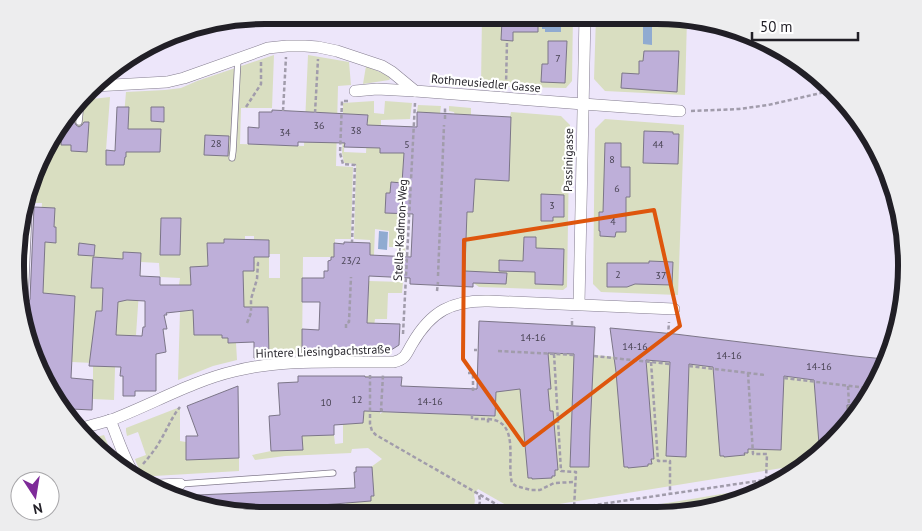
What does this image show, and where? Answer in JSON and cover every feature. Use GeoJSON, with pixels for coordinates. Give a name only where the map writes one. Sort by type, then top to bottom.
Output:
{"type":"FeatureCollection","features":[{"type":"Feature","properties":{"kind":"street","name":"Passinigasse"},"geometry":{"type":"LineString","coordinates":[[579,304],[585,24]]}},
{"type":"Feature","properties":{"kind":"street","name":"Rothneusiedler Gasse"},"geometry":{"type":"LineString","coordinates":[[105,85],[167,82],[184,78],[262,50],[287,46],[318,47],[346,53],[382,66],[392,72],[415,96],[506,98],[680,111]]}},
{"type":"Feature","properties":{"kind":"street"},"geometry":{"type":"LineString","coordinates":[[355,91],[377,89],[415,96]]}},
{"type":"Feature","properties":{"kind":"street","name":"Hintere Liesingbachstraße"},"geometry":{"type":"LineString","coordinates":[[86,427],[110,420],[209,378],[255,366],[308,362],[394,362],[402,360],[407,355],[412,343],[433,317],[452,305],[463,302],[579,304],[674,309]]}},
{"type":"Feature","properties":{"kind":"street"},"geometry":{"type":"LineString","coordinates":[[110,420],[129,465]]}},
{"type":"Feature","properties":{"kind":"street"},"geometry":{"type":"LineString","coordinates":[[165,485],[180,484]]}},
{"type":"Feature","properties":{"kind":"lane"},"geometry":{"type":"LineString","coordinates":[[232,158],[234,152],[238,58]]}},
{"type":"Feature","properties":{"kind":"lane"},"geometry":{"type":"LineString","coordinates":[[79,122],[80,111]]}},
{"type":"Feature","properties":{"kind":"lane"},"geometry":{"type":"LineString","coordinates":[[25,291],[29,215]]}},
{"type":"Feature","properties":{"kind":"lane"},"geometry":{"type":"LineString","coordinates":[[180,484],[333,473]]}},
{"type":"Feature","properties":{"kind":"path"},"geometry":{"type":"LineString","coordinates":[[506,98],[507,41]]}},
{"type":"Feature","properties":{"kind":"path"},"geometry":{"type":"LineString","coordinates":[[284,111],[287,46]]}},
{"type":"Feature","properties":{"kind":"path"},"geometry":{"type":"LineString","coordinates":[[315,113],[318,47]]}},
{"type":"Feature","properties":{"kind":"path"},"geometry":{"type":"LineString","coordinates":[[246,116],[246,106],[261,84],[262,50]]}},
{"type":"Feature","properties":{"kind":"path"},"geometry":{"type":"LineString","coordinates":[[352,242],[355,165],[343,164],[340,153],[342,101],[355,100],[355,91]]}},
{"type":"Feature","properties":{"kind":"path"},"geometry":{"type":"LineString","coordinates":[[680,111],[740,109],[825,93]]}},
{"type":"Feature","properties":{"kind":"path","name":"Stella-Kadmon-Weg"},"geometry":{"type":"LineString","coordinates":[[402,360],[415,96]]}},
{"type":"Feature","properties":{"kind":"path"},"geometry":{"type":"LineString","coordinates":[[445,105],[445,119]]}},
{"type":"Feature","properties":{"kind":"path"},"geometry":{"type":"LineString","coordinates":[[341,122],[346,122]]}},
{"type":"Feature","properties":{"kind":"path"},"geometry":{"type":"LineString","coordinates":[[438,276],[444,125]]}},
{"type":"Feature","properties":{"kind":"path"},"geometry":{"type":"LineString","coordinates":[[247,323],[251,313],[251,299],[258,279],[258,263],[254,263]]}},
{"type":"Feature","properties":{"kind":"path"},"geometry":{"type":"LineString","coordinates":[[346,328],[346,322],[349,322],[351,276]]}},
{"type":"Feature","properties":{"kind":"path"},"geometry":{"type":"LineString","coordinates":[[437,291],[438,282]]}},
{"type":"Feature","properties":{"kind":"path"},"geometry":{"type":"LineString","coordinates":[[572,318],[572,325]]}},
{"type":"Feature","properties":{"kind":"path"},"geometry":{"type":"LineString","coordinates":[[668,336],[669,322]]}},
{"type":"Feature","properties":{"kind":"path"},"geometry":{"type":"LineString","coordinates":[[498,352],[575,355]]}},
{"type":"Feature","properties":{"kind":"path"},"geometry":{"type":"LineString","coordinates":[[554,354],[561,471],[576,472],[574,507]]}},
{"type":"Feature","properties":{"kind":"path"},"geometry":{"type":"LineString","coordinates":[[594,356],[670,364]]}},
{"type":"Feature","properties":{"kind":"path"},"geometry":{"type":"LineString","coordinates":[[370,362],[370,424],[372,431],[500,507]]}},
{"type":"Feature","properties":{"kind":"path"},"geometry":{"type":"LineString","coordinates":[[651,362],[658,460],[670,460],[670,494]]}},
{"type":"Feature","properties":{"kind":"path"},"geometry":{"type":"LineString","coordinates":[[689,366],[762,374]]}},
{"type":"Feature","properties":{"kind":"path"},"geometry":{"type":"LineString","coordinates":[[468,373],[473,373],[473,391]]}},
{"type":"Feature","properties":{"kind":"path"},"geometry":{"type":"LineString","coordinates":[[748,373],[753,454],[767,454],[766,479]]}},
{"type":"Feature","properties":{"kind":"path"},"geometry":{"type":"LineString","coordinates":[[383,375],[383,410]]}},
{"type":"Feature","properties":{"kind":"path"},"geometry":{"type":"LineString","coordinates":[[784,378],[865,388]]}},
{"type":"Feature","properties":{"kind":"path"},"geometry":{"type":"LineString","coordinates":[[848,386],[849,411]]}},
{"type":"Feature","properties":{"kind":"path"},"geometry":{"type":"LineString","coordinates":[[140,472],[180,407]]}},
{"type":"Feature","properties":{"kind":"path"},"geometry":{"type":"LineString","coordinates":[[472,415],[472,419],[498,420],[503,423],[510,439],[511,476],[512,483],[516,486],[540,490],[554,483],[575,482]]}},
{"type":"Feature","properties":{"kind":"path"},"geometry":{"type":"LineString","coordinates":[[581,507],[770,479]]}},
{"type":"Feature","properties":{"kind":"path"},"geometry":{"type":"LineString","coordinates":[[478,494],[480,501],[478,507]]}},
{"type":"Feature","properties":{"kind":"highlighted area"},"geometry":{"type":"Polygon","coordinates":[[[654,210],[680,326],[524,445],[463,359],[464,240],[654,210]]]}},
{"type":"Feature","properties":{"kind":"green space"},"geometry":{"type":"Polygon","coordinates":[[[482,24],[573,24],[572,81],[566,88],[481,86],[482,24]]]}},
{"type":"Feature","properties":{"kind":"green space"},"geometry":{"type":"Polygon","coordinates":[[[596,24],[672,24],[687,26],[685,95],[605,91],[594,79],[596,24]]]}},
{"type":"Feature","properties":{"kind":"green space"},"geometry":{"type":"Polygon","coordinates":[[[274,55],[272,108],[241,108],[240,144],[304,146],[308,55],[349,62],[351,85],[338,86],[336,166],[353,167],[351,239],[335,239],[334,257],[303,257],[302,353],[269,358],[268,307],[254,307],[254,322],[221,282],[222,338],[228,338],[228,343],[236,343],[237,360],[213,366],[178,380],[180,311],[194,303],[194,335],[204,335],[192,285],[179,285],[180,278],[160,277],[159,263],[141,262],[136,335],[116,339],[114,400],[93,399],[93,363],[72,362],[68,302],[59,294],[43,302],[34,326],[42,203],[32,203],[42,173],[44,168],[47,168],[47,162],[56,145],[64,131],[91,99],[110,97],[106,150],[121,151],[126,92],[181,88],[274,55]],[[245,236],[245,241],[224,239],[224,243],[207,243],[208,266],[254,271],[254,257],[269,257],[269,278],[280,278],[280,254],[269,254],[269,240],[254,240],[254,236],[245,236]]]}},
{"type":"Feature","properties":{"kind":"green space"},"geometry":{"type":"Polygon","coordinates":[[[366,66],[389,76],[390,79],[363,84],[366,66]]]}},
{"type":"Feature","properties":{"kind":"green space"},"geometry":{"type":"Polygon","coordinates":[[[374,101],[374,113],[384,114],[385,101],[412,103],[410,119],[381,120],[381,126],[410,126],[405,257],[400,257],[401,247],[389,247],[389,231],[375,229],[374,255],[370,255],[370,240],[354,239],[356,164],[344,163],[342,153],[343,128],[345,128],[344,152],[366,153],[368,115],[346,114],[343,116],[343,103],[374,101]]]}},
{"type":"Feature","properties":{"kind":"green space"},"geometry":{"type":"Polygon","coordinates":[[[418,105],[441,106],[440,114],[417,112],[418,105]]]}},
{"type":"Feature","properties":{"kind":"green space"},"geometry":{"type":"Polygon","coordinates":[[[449,106],[471,108],[471,115],[510,117],[511,112],[561,116],[570,125],[572,157],[569,159],[567,287],[563,290],[479,287],[465,277],[465,268],[456,268],[465,260],[466,251],[456,250],[466,242],[466,233],[457,233],[458,224],[467,224],[467,215],[458,214],[468,189],[475,189],[475,182],[454,112],[449,111],[449,106]]]}},
{"type":"Feature","properties":{"kind":"green space"},"geometry":{"type":"Polygon","coordinates":[[[605,119],[684,125],[678,295],[601,292],[593,284],[595,129],[605,119]]]}},
{"type":"Feature","properties":{"kind":"green space"},"geometry":{"type":"Polygon","coordinates":[[[369,281],[403,282],[402,293],[388,293],[387,319],[375,319],[374,326],[367,326],[369,281]]]}},
{"type":"Feature","properties":{"kind":"green space"},"geometry":{"type":"Polygon","coordinates":[[[498,350],[594,355],[689,364],[866,387],[858,400],[838,425],[816,447],[791,467],[541,507],[510,507],[478,489],[474,495],[475,502],[473,507],[347,507],[346,498],[358,502],[371,501],[371,496],[374,496],[371,467],[382,459],[368,448],[352,449],[351,453],[285,456],[255,460],[252,455],[271,451],[303,450],[300,413],[306,415],[307,436],[334,435],[335,444],[343,443],[343,424],[363,423],[366,376],[381,378],[380,414],[383,412],[495,416],[498,350]]]}},
{"type":"Feature","properties":{"kind":"green space"},"geometry":{"type":"Polygon","coordinates":[[[180,407],[180,441],[186,442],[186,460],[239,458],[239,471],[154,476],[144,473],[140,469],[135,459],[146,455],[138,432],[127,436],[126,428],[180,407]]]}},
{"type":"Feature","properties":{"kind":"green space"},"geometry":{"type":"Polygon","coordinates":[[[104,435],[111,451],[106,447],[96,437],[104,435]]]}},
{"type":"Feature","properties":{"kind":"green space"},"geometry":{"type":"Polygon","coordinates":[[[746,490],[704,503],[672,507],[643,507],[746,490]]]}},
{"type":"Feature","properties":{"kind":"water"},"geometry":{"type":"Polygon","coordinates":[[[561,24],[561,32],[545,32],[545,29],[542,29],[542,25],[561,24]]]}},
{"type":"Feature","properties":{"kind":"water"},"geometry":{"type":"Polygon","coordinates":[[[643,26],[652,27],[652,45],[643,44],[643,26]]]}},
{"type":"Feature","properties":{"kind":"water"},"geometry":{"type":"Polygon","coordinates":[[[379,231],[388,232],[387,250],[378,249],[379,231]]]}},
{"type":"Feature","properties":{"kind":"building"},"geometry":{"type":"Polygon","coordinates":[[[502,24],[538,24],[538,32],[513,32],[513,41],[501,40],[502,24]]]}},
{"type":"Feature","properties":{"kind":"building"},"geometry":{"type":"Polygon","coordinates":[[[548,41],[567,41],[565,83],[541,82],[542,64],[548,64],[548,41]]]}},
{"type":"Feature","properties":{"kind":"building"},"geometry":{"type":"Polygon","coordinates":[[[644,51],[679,51],[677,92],[621,88],[622,73],[639,74],[639,61],[643,61],[644,51]]]}},
{"type":"Feature","properties":{"kind":"building"},"geometry":{"type":"Polygon","coordinates":[[[117,107],[129,107],[128,129],[161,129],[160,152],[126,152],[124,165],[106,165],[106,150],[115,151],[117,107]]]}},
{"type":"Feature","properties":{"kind":"building"},"geometry":{"type":"Polygon","coordinates":[[[151,107],[164,107],[164,122],[151,121],[151,107]]]}},
{"type":"Feature","properties":{"kind":"building"},"geometry":{"type":"Polygon","coordinates":[[[272,110],[368,115],[367,125],[417,127],[417,112],[511,117],[509,181],[475,179],[473,212],[467,212],[465,268],[465,271],[507,273],[506,284],[473,283],[473,287],[410,284],[410,278],[369,276],[367,323],[400,324],[399,345],[388,352],[302,353],[302,329],[319,330],[320,302],[302,302],[302,278],[324,278],[324,271],[328,271],[328,261],[331,260],[331,257],[334,257],[334,243],[370,243],[370,255],[411,257],[413,214],[385,213],[386,193],[390,193],[391,182],[402,183],[404,153],[380,153],[380,148],[344,147],[345,143],[298,142],[298,146],[248,144],[248,127],[259,128],[259,112],[272,112],[272,110]]]}},
{"type":"Feature","properties":{"kind":"building"},"geometry":{"type":"Polygon","coordinates":[[[72,121],[79,127],[84,122],[89,122],[87,152],[71,151],[71,145],[61,145],[62,135],[72,121]]]}},
{"type":"Feature","properties":{"kind":"building"},"geometry":{"type":"Polygon","coordinates":[[[644,131],[679,134],[678,164],[643,163],[644,131]]]}},
{"type":"Feature","properties":{"kind":"building"},"geometry":{"type":"Polygon","coordinates":[[[205,135],[229,136],[228,156],[204,155],[205,135]]]}},
{"type":"Feature","properties":{"kind":"building"},"geometry":{"type":"Polygon","coordinates":[[[605,143],[621,143],[621,167],[630,167],[630,197],[626,197],[626,232],[616,232],[615,237],[600,236],[599,231],[599,212],[603,212],[605,143]]]}},
{"type":"Feature","properties":{"kind":"building"},"geometry":{"type":"Polygon","coordinates":[[[541,194],[564,195],[564,217],[553,217],[553,221],[541,221],[541,194]]]}},
{"type":"Feature","properties":{"kind":"building"},"geometry":{"type":"Polygon","coordinates":[[[34,207],[55,208],[54,227],[56,227],[56,243],[45,242],[43,293],[75,296],[71,378],[93,380],[92,410],[71,409],[56,386],[42,358],[32,328],[27,303],[30,299],[34,207]]]}},
{"type":"Feature","properties":{"kind":"building"},"geometry":{"type":"Polygon","coordinates":[[[161,218],[181,218],[180,255],[160,255],[161,218]]]}},
{"type":"Feature","properties":{"kind":"building"},"geometry":{"type":"Polygon","coordinates":[[[524,237],[536,237],[536,248],[564,249],[563,285],[535,284],[535,272],[499,271],[499,260],[523,261],[524,237]]]}},
{"type":"Feature","properties":{"kind":"building"},"geometry":{"type":"Polygon","coordinates":[[[224,239],[269,240],[269,257],[254,257],[254,271],[243,271],[244,307],[268,307],[269,357],[254,358],[254,342],[228,343],[228,338],[222,338],[222,335],[194,335],[193,310],[166,313],[167,315],[164,315],[167,329],[163,329],[166,352],[156,354],[156,391],[135,391],[135,396],[123,396],[123,376],[120,376],[121,367],[89,366],[96,311],[102,311],[103,288],[91,288],[93,257],[123,259],[123,252],[141,253],[140,276],[160,277],[160,285],[191,285],[190,267],[208,266],[207,243],[224,243],[224,239]],[[127,300],[118,302],[116,335],[142,336],[143,327],[145,327],[145,301],[127,300]]]}},
{"type":"Feature","properties":{"kind":"building"},"geometry":{"type":"Polygon","coordinates":[[[79,243],[95,245],[94,256],[78,255],[79,243]]]}},
{"type":"Feature","properties":{"kind":"building"},"geometry":{"type":"Polygon","coordinates":[[[649,261],[673,262],[672,285],[635,284],[627,287],[607,287],[607,263],[649,263],[649,261]]]}},
{"type":"Feature","properties":{"kind":"building"},"geometry":{"type":"Polygon","coordinates":[[[479,321],[595,327],[589,467],[570,467],[574,354],[548,353],[551,389],[548,389],[550,411],[553,411],[558,470],[555,470],[555,476],[552,476],[552,478],[528,478],[520,389],[496,392],[495,416],[364,411],[363,423],[334,425],[334,435],[302,436],[303,450],[271,451],[269,416],[280,415],[278,383],[298,382],[298,376],[402,377],[401,386],[477,389],[479,321]]]}},
{"type":"Feature","properties":{"kind":"building"},"geometry":{"type":"Polygon","coordinates":[[[610,328],[880,359],[858,400],[854,405],[847,405],[847,414],[819,444],[814,380],[784,376],[781,450],[748,449],[748,453],[744,453],[745,455],[724,457],[720,456],[713,367],[689,364],[686,457],[666,456],[670,362],[646,360],[654,459],[651,459],[652,464],[648,464],[648,466],[628,468],[624,467],[616,372],[610,328]]]}},
{"type":"Feature","properties":{"kind":"building"},"geometry":{"type":"Polygon","coordinates":[[[238,386],[239,458],[186,460],[186,436],[198,436],[187,406],[238,386]]]}},
{"type":"Feature","properties":{"kind":"building"},"geometry":{"type":"Polygon","coordinates":[[[356,467],[372,467],[374,496],[371,496],[371,501],[309,507],[250,507],[218,503],[192,495],[355,488],[354,472],[356,472],[356,467]]]}}]}
